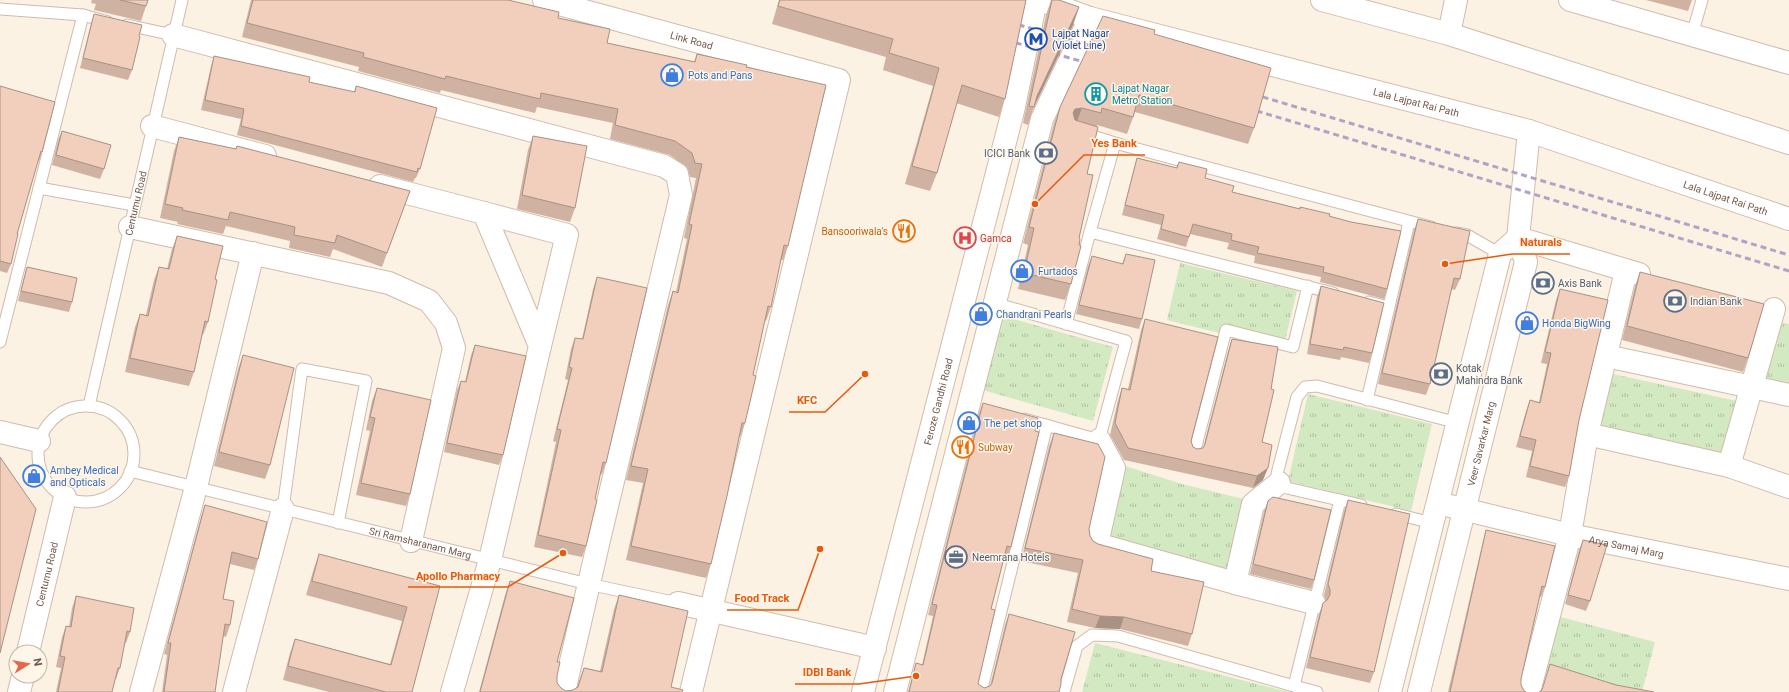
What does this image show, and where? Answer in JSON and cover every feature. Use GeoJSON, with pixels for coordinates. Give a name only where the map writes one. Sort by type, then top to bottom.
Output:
{"type":"FeatureCollection","features":[{"type":"Feature","properties":{"kind":"street","name":"Link Road"},"geometry":{"type":"LineString","coordinates":[[544,0],[839,80],[711,610]]}},
{"type":"Feature","properties":{"kind":"street","name":"Feroze Gandhi Road"},"geometry":{"type":"LineString","coordinates":[[863,692],[1013,111],[1036,0]]}},
{"type":"Feature","properties":{"kind":"street","name":"Lala Lajpat Rai Path"},"geometry":{"type":"LineString","coordinates":[[1040,0],[1090,18],[1529,131],[1789,219]]}},
{"type":"Feature","properties":{"kind":"street"},"geometry":{"type":"LineString","coordinates":[[1322,0],[1449,34],[1789,143]]}},
{"type":"Feature","properties":{"kind":"street"},"geometry":{"type":"LineString","coordinates":[[1449,34],[1456,0]]}},
{"type":"Feature","properties":{"kind":"street"},"geometry":{"type":"LineString","coordinates":[[1570,0],[1789,63]]}},
{"type":"Feature","properties":{"kind":"street"},"geometry":{"type":"LineString","coordinates":[[895,692],[974,405],[994,303],[1042,119],[1090,18]]}},
{"type":"Feature","properties":{"kind":"street"},"geometry":{"type":"LineString","coordinates":[[173,35],[664,166],[677,174],[682,195],[588,584],[564,692]]}},
{"type":"Feature","properties":{"kind":"street"},"geometry":{"type":"LineString","coordinates":[[1013,111],[1042,119]]}},
{"type":"Feature","properties":{"kind":"street"},"geometry":{"type":"LineString","coordinates":[[152,126],[288,162]]}},
{"type":"Feature","properties":{"kind":"street"},"geometry":{"type":"LineString","coordinates":[[1390,692],[1500,254],[1518,238],[1529,131]]}},
{"type":"Feature","properties":{"kind":"street"},"geometry":{"type":"LineString","coordinates":[[363,181],[567,235],[490,560],[452,692]]}},
{"type":"Feature","properties":{"kind":"street"},"geometry":{"type":"LineString","coordinates":[[484,213],[540,346]]}},
{"type":"Feature","properties":{"kind":"street"},"geometry":{"type":"LineString","coordinates":[[130,226],[389,283],[429,301],[446,323],[454,348],[411,541]]}},
{"type":"Feature","properties":{"kind":"street"},"geometry":{"type":"LineString","coordinates":[[1518,238],[1655,279]]}},
{"type":"Feature","properties":{"kind":"street","name":"Veer Savarkar Marg"},"geometry":{"type":"LineString","coordinates":[[1419,692],[1526,262],[1518,238]]}},
{"type":"Feature","properties":{"kind":"street"},"geometry":{"type":"LineString","coordinates":[[141,692],[196,487],[253,253]]}},
{"type":"Feature","properties":{"kind":"street"},"geometry":{"type":"LineString","coordinates":[[1529,692],[1570,535],[1587,434],[1626,271]]}},
{"type":"Feature","properties":{"kind":"street"},"geometry":{"type":"LineString","coordinates":[[1729,466],[1750,388],[1781,311],[1751,304]]}},
{"type":"Feature","properties":{"kind":"street"},"geometry":{"type":"LineString","coordinates":[[1606,356],[1750,388],[1789,395]]}},
{"type":"Feature","properties":{"kind":"street"},"geometry":{"type":"LineString","coordinates":[[0,432],[39,441]]}},
{"type":"Feature","properties":{"kind":"street"},"geometry":{"type":"LineString","coordinates":[[1587,434],[1729,466],[1789,487]]}},
{"type":"Feature","properties":{"kind":"street"},"geometry":{"type":"LineString","coordinates":[[1099,440],[1114,468],[1097,544],[1235,584],[1314,603]]}},
{"type":"Feature","properties":{"kind":"street"},"geometry":{"type":"LineString","coordinates":[[1235,584],[1253,504],[1279,483]]}},
{"type":"Feature","properties":{"kind":"street","name":"Centumu Road"},"geometry":{"type":"LineString","coordinates":[[30,644],[65,497]]}},
{"type":"Feature","properties":{"kind":"street"},"geometry":{"type":"LineString","coordinates":[[234,692],[283,509]]}},
{"type":"Feature","properties":{"kind":"street","name":"Arya Samaj Marg"},"geometry":{"type":"LineString","coordinates":[[1435,513],[1465,509],[1570,535],[1789,579]]}},
{"type":"Feature","properties":{"kind":"street","name":"Sri Ramsharanam Marg"},"geometry":{"type":"LineString","coordinates":[[678,603],[875,648]]}},
{"type":"Feature","properties":{"kind":"street"},"geometry":{"type":"LineString","coordinates":[[692,692],[711,610]]}},
{"type":"Feature","properties":{"kind":"lane","name":"Centumu Road"},"geometry":{"type":"LineString","coordinates":[[89,406],[182,0]]}},
{"type":"Feature","properties":{"kind":"lane"},"geometry":{"type":"LineString","coordinates":[[1692,35],[1702,0]]}},
{"type":"Feature","properties":{"kind":"lane"},"geometry":{"type":"LineString","coordinates":[[0,11],[83,15],[173,35]]}},
{"type":"Feature","properties":{"kind":"lane"},"geometry":{"type":"LineString","coordinates":[[0,342],[83,15]]}},
{"type":"Feature","properties":{"kind":"lane"},"geometry":{"type":"LineString","coordinates":[[1074,131],[1115,144],[1409,222],[1467,235],[1500,254]]}},
{"type":"Feature","properties":{"kind":"lane"},"geometry":{"type":"LineString","coordinates":[[1066,324],[1115,144]]}},
{"type":"Feature","properties":{"kind":"lane"},"geometry":{"type":"LineString","coordinates":[[39,188],[134,206]]}},
{"type":"Feature","properties":{"kind":"lane"},"geometry":{"type":"LineString","coordinates":[[1367,400],[1409,222]]}},
{"type":"Feature","properties":{"kind":"lane"},"geometry":{"type":"LineString","coordinates":[[1090,232],[1344,296]]}},
{"type":"Feature","properties":{"kind":"lane"},"geometry":{"type":"LineString","coordinates":[[1194,454],[1226,330],[1293,347],[1308,286]]}},
{"type":"Feature","properties":{"kind":"lane"},"geometry":{"type":"LineString","coordinates":[[1359,300],[1388,307]]}},
{"type":"Feature","properties":{"kind":"lane"},"geometry":{"type":"LineString","coordinates":[[994,303],[1126,341],[1099,440],[1013,416]]}},
{"type":"Feature","properties":{"kind":"lane"},"geometry":{"type":"LineString","coordinates":[[283,509],[302,369],[366,381],[338,523]]}},
{"type":"Feature","properties":{"kind":"lane"},"geometry":{"type":"LineString","coordinates":[[1369,507],[1287,488],[1279,483],[1277,474],[1297,397],[1305,387],[1317,386],[1458,423]]}},
{"type":"Feature","properties":{"kind":"lane"},"geometry":{"type":"LineString","coordinates":[[89,406],[105,410],[119,419],[129,433],[134,455],[130,471],[122,485],[109,496],[93,501],[80,502],[65,497],[51,487],[42,474],[38,458],[39,441],[46,426],[58,414],[72,408],[89,406]]}},
{"type":"Feature","properties":{"kind":"lane"},"geometry":{"type":"LineString","coordinates":[[981,692],[1047,425]]}},
{"type":"Feature","properties":{"kind":"lane","name":"Sri Ramsharanam Marg"},"geometry":{"type":"LineString","coordinates":[[130,471],[588,584],[678,603]]}},
{"type":"Feature","properties":{"kind":"lane"},"geometry":{"type":"LineString","coordinates":[[1294,686],[1340,500]]}},
{"type":"Feature","properties":{"kind":"lane"},"geometry":{"type":"LineString","coordinates":[[1383,511],[1435,513]]}},
{"type":"Feature","properties":{"kind":"lane"},"geometry":{"type":"LineString","coordinates":[[1064,692],[1077,646],[1092,635],[1118,636],[1318,692]]}},
{"type":"Feature","properties":{"kind":"green space"},"geometry":{"type":"Polygon","coordinates":[[[1180,263],[1297,291],[1283,349],[1167,320],[1180,263]]]}},
{"type":"Feature","properties":{"kind":"green space"},"geometry":{"type":"Polygon","coordinates":[[[999,315],[1113,347],[1093,421],[979,389],[999,315]]]}},
{"type":"Feature","properties":{"kind":"green space"},"geometry":{"type":"Polygon","coordinates":[[[1774,321],[1789,324],[1789,399],[1756,390],[1774,321]]]}},
{"type":"Feature","properties":{"kind":"green space"},"geometry":{"type":"Polygon","coordinates":[[[1604,372],[1737,401],[1725,461],[1594,430],[1604,372]]]}},
{"type":"Feature","properties":{"kind":"green space"},"geometry":{"type":"Polygon","coordinates":[[[1308,394],[1432,424],[1411,511],[1288,481],[1308,394]]]}},
{"type":"Feature","properties":{"kind":"green space"},"geometry":{"type":"Polygon","coordinates":[[[1122,465],[1182,484],[1248,500],[1232,574],[1105,541],[1122,465]]]}},
{"type":"Feature","properties":{"kind":"green space"},"geometry":{"type":"Polygon","coordinates":[[[1553,615],[1655,642],[1642,692],[1617,692],[1539,671],[1553,615]]]}},
{"type":"Feature","properties":{"kind":"green space"},"geometry":{"type":"Polygon","coordinates":[[[1095,643],[1289,692],[1082,692],[1095,643]]]}},
{"type":"Feature","properties":{"kind":"building"},"geometry":{"type":"Polygon","coordinates":[[[120,0],[148,0],[146,6],[120,0]]]}},
{"type":"Feature","properties":{"kind":"building"},"geometry":{"type":"Polygon","coordinates":[[[253,0],[508,0],[559,12],[558,18],[610,29],[607,43],[695,62],[697,54],[826,85],[788,246],[784,245],[771,307],[768,306],[753,375],[756,376],[745,423],[742,423],[711,564],[631,546],[648,469],[631,466],[673,291],[678,293],[692,225],[689,224],[702,164],[695,163],[692,153],[675,141],[615,125],[618,109],[541,93],[540,99],[446,76],[445,79],[363,57],[364,53],[247,23],[253,0]]]}},
{"type":"Feature","properties":{"kind":"building"},"geometry":{"type":"Polygon","coordinates":[[[780,0],[1026,0],[1005,99],[962,85],[937,173],[912,166],[939,68],[889,53],[893,39],[778,6],[780,0]]]}},
{"type":"Feature","properties":{"kind":"building"},"geometry":{"type":"Polygon","coordinates":[[[1052,0],[1059,0],[1079,7],[1037,96],[1034,107],[1029,106],[1052,0]]]}},
{"type":"Feature","properties":{"kind":"building"},"geometry":{"type":"Polygon","coordinates":[[[94,14],[142,25],[132,70],[83,58],[94,14]]]}},
{"type":"Feature","properties":{"kind":"building"},"geometry":{"type":"Polygon","coordinates":[[[1103,16],[1155,30],[1154,34],[1271,68],[1254,128],[1139,95],[1133,117],[1102,108],[1101,113],[1082,108],[1075,109],[1073,113],[1075,120],[1098,127],[1087,174],[1093,175],[1079,238],[1079,245],[1081,246],[1071,284],[1024,273],[1034,228],[1029,227],[1060,107],[1103,16]]]}},
{"type":"Feature","properties":{"kind":"building"},"geometry":{"type":"Polygon","coordinates":[[[214,56],[310,77],[309,82],[355,92],[356,86],[437,108],[420,169],[418,168],[417,172],[241,126],[244,109],[205,100],[214,56]]]}},
{"type":"Feature","properties":{"kind":"building"},"geometry":{"type":"Polygon","coordinates":[[[0,86],[55,102],[42,152],[41,151],[17,234],[11,264],[0,261],[0,86]]]}},
{"type":"Feature","properties":{"kind":"building"},"geometry":{"type":"Polygon","coordinates":[[[62,131],[111,145],[104,169],[56,155],[62,131]]]}},
{"type":"Feature","properties":{"kind":"building"},"geometry":{"type":"Polygon","coordinates":[[[533,136],[587,146],[575,208],[522,195],[533,136]]]}},
{"type":"Feature","properties":{"kind":"building"},"geometry":{"type":"Polygon","coordinates":[[[179,137],[236,149],[237,146],[410,191],[387,253],[337,235],[335,243],[294,235],[295,227],[230,212],[228,220],[182,210],[183,208],[165,204],[179,137]]]}},
{"type":"Feature","properties":{"kind":"building"},"geometry":{"type":"Polygon","coordinates":[[[1137,158],[1177,168],[1179,162],[1207,169],[1205,178],[1234,186],[1232,192],[1300,209],[1300,207],[1330,214],[1329,216],[1351,222],[1401,231],[1387,289],[1323,272],[1324,267],[1257,253],[1259,247],[1231,240],[1232,234],[1193,224],[1189,237],[1161,229],[1164,215],[1125,205],[1137,158]]]}},
{"type":"Feature","properties":{"kind":"building"},"geometry":{"type":"Polygon","coordinates":[[[1418,219],[1470,231],[1460,279],[1454,278],[1430,384],[1382,373],[1418,219]]]}},
{"type":"Feature","properties":{"kind":"building"},"geometry":{"type":"Polygon","coordinates":[[[177,236],[223,246],[215,279],[217,280],[208,322],[205,321],[194,372],[130,358],[140,314],[148,316],[159,267],[169,269],[177,236]]]}},
{"type":"Feature","properties":{"kind":"building"},"geometry":{"type":"Polygon","coordinates":[[[1126,254],[1155,260],[1142,319],[1079,305],[1092,256],[1123,264],[1126,254]]]}},
{"type":"Feature","properties":{"kind":"building"},"geometry":{"type":"Polygon","coordinates":[[[27,267],[77,278],[72,302],[21,291],[27,267]]]}},
{"type":"Feature","properties":{"kind":"building"},"geometry":{"type":"Polygon","coordinates":[[[1640,272],[1764,304],[1748,358],[1627,326],[1640,272]]]}},
{"type":"Feature","properties":{"kind":"building"},"geometry":{"type":"Polygon","coordinates":[[[597,277],[647,288],[606,463],[603,462],[595,499],[597,500],[586,546],[538,535],[561,430],[557,429],[572,368],[569,367],[575,338],[583,339],[597,277]]]}},
{"type":"Feature","properties":{"kind":"building"},"geometry":{"type":"Polygon","coordinates":[[[1321,286],[1384,303],[1372,353],[1344,347],[1343,350],[1310,344],[1321,286]]]}},
{"type":"Feature","properties":{"kind":"building"},"geometry":{"type":"Polygon","coordinates":[[[1560,289],[1608,300],[1579,420],[1569,476],[1530,466],[1536,440],[1520,436],[1530,400],[1540,403],[1551,353],[1545,352],[1560,289]]]}},
{"type":"Feature","properties":{"kind":"building"},"geometry":{"type":"Polygon","coordinates":[[[1145,319],[1218,337],[1191,441],[1193,447],[1197,449],[1203,448],[1205,444],[1232,339],[1278,347],[1271,389],[1274,390],[1262,442],[1272,445],[1268,468],[1257,476],[1128,448],[1115,423],[1122,388],[1130,390],[1145,319]]]}},
{"type":"Feature","properties":{"kind":"building"},"geometry":{"type":"Polygon","coordinates":[[[475,345],[526,356],[503,455],[447,443],[461,381],[466,382],[475,345]]]}},
{"type":"Feature","properties":{"kind":"building"},"geometry":{"type":"Polygon","coordinates":[[[243,355],[294,368],[270,465],[219,452],[243,355]]]}},
{"type":"Feature","properties":{"kind":"building"},"geometry":{"type":"Polygon","coordinates":[[[377,388],[431,400],[410,494],[361,483],[375,418],[370,417],[377,388]]]}},
{"type":"Feature","properties":{"kind":"building"},"geometry":{"type":"Polygon","coordinates":[[[983,403],[1038,418],[1035,431],[1039,432],[1011,547],[1007,546],[991,609],[995,610],[978,684],[984,688],[990,686],[992,683],[1009,614],[1075,632],[1061,679],[1059,692],[909,692],[916,663],[923,665],[937,605],[932,604],[983,403]]]}},
{"type":"Feature","properties":{"kind":"building"},"geometry":{"type":"Polygon","coordinates":[[[1054,433],[1098,444],[1105,457],[1089,529],[1090,536],[1093,541],[1098,544],[1153,559],[1151,571],[1204,582],[1192,634],[1124,617],[1100,616],[1072,609],[1083,560],[1025,548],[1054,433]]]}},
{"type":"Feature","properties":{"kind":"building"},"geometry":{"type":"Polygon","coordinates":[[[0,457],[36,509],[0,653],[0,457]]]}},
{"type":"Feature","properties":{"kind":"building"},"geometry":{"type":"Polygon","coordinates":[[[1273,497],[1331,510],[1314,580],[1253,564],[1268,501],[1273,497]]]}},
{"type":"Feature","properties":{"kind":"building"},"geometry":{"type":"Polygon","coordinates":[[[1348,500],[1410,514],[1374,672],[1310,657],[1323,603],[1330,595],[1328,584],[1348,500]]]}},
{"type":"Feature","properties":{"kind":"building"},"geometry":{"type":"Polygon","coordinates":[[[205,505],[267,522],[258,559],[232,552],[223,599],[234,601],[230,625],[225,624],[215,692],[164,692],[171,643],[168,643],[205,505]]]}},
{"type":"Feature","properties":{"kind":"building"},"geometry":{"type":"Polygon","coordinates":[[[1486,530],[1555,546],[1545,587],[1542,586],[1521,679],[1521,685],[1526,692],[1450,692],[1486,530]]]}},
{"type":"Feature","properties":{"kind":"building"},"geometry":{"type":"Polygon","coordinates":[[[1583,540],[1607,545],[1590,601],[1568,595],[1583,540]]]}},
{"type":"Feature","properties":{"kind":"building"},"geometry":{"type":"Polygon","coordinates":[[[319,554],[440,586],[412,692],[386,692],[288,666],[295,639],[391,665],[407,607],[312,581],[319,554]]]}},
{"type":"Feature","properties":{"kind":"building"},"geometry":{"type":"Polygon","coordinates":[[[510,581],[574,598],[557,662],[560,662],[557,683],[566,691],[573,690],[578,687],[584,668],[602,672],[619,595],[688,611],[671,687],[683,690],[682,692],[480,692],[510,581]]]}},
{"type":"Feature","properties":{"kind":"building"},"geometry":{"type":"Polygon","coordinates":[[[76,596],[134,608],[130,632],[127,631],[120,668],[118,668],[112,692],[58,692],[65,657],[60,656],[66,626],[71,627],[76,596]]]}},
{"type":"Feature","properties":{"kind":"building"},"geometry":{"type":"Polygon","coordinates":[[[1550,664],[1616,685],[1654,692],[1539,692],[1542,690],[1550,664]]]}},
{"type":"Feature","properties":{"kind":"railway"},"geometry":{"type":"LineString","coordinates":[[1009,22],[1099,48]]}},
{"type":"Feature","properties":{"kind":"railway"},"geometry":{"type":"LineString","coordinates":[[1006,40],[1091,64]]}},
{"type":"Feature","properties":{"kind":"railway"},"geometry":{"type":"LineString","coordinates":[[1253,94],[1789,255]]}},
{"type":"Feature","properties":{"kind":"railway"},"geometry":{"type":"LineString","coordinates":[[1247,108],[1789,271]]}},
{"type":"Feature","properties":{"kind":"place","name":"Lajpat Nagar (Violet Line)"},"geometry":{"type":"Point","coordinates":[1036,39]}},
{"type":"Feature","properties":{"kind":"place","name":"Pots and Pans"},"geometry":{"type":"Point","coordinates":[672,75]}},
{"type":"Feature","properties":{"kind":"place","name":"Lajpat Nagar Metro Station"},"geometry":{"type":"Point","coordinates":[1096,94]}},
{"type":"Feature","properties":{"kind":"place","name":"ICICI Bank"},"geometry":{"type":"Point","coordinates":[1046,153]}},
{"type":"Feature","properties":{"kind":"place","name":"Yes Bank"},"geometry":{"type":"Point","coordinates":[1035,204]}},
{"type":"Feature","properties":{"kind":"place","name":"Bansooriwala's"},"geometry":{"type":"Point","coordinates":[904,231]}},
{"type":"Feature","properties":{"kind":"place","name":"Gamca"},"geometry":{"type":"Point","coordinates":[965,238]}},
{"type":"Feature","properties":{"kind":"place","name":"Naturals"},"geometry":{"type":"Point","coordinates":[1445,264]}},
{"type":"Feature","properties":{"kind":"place","name":"Furtados"},"geometry":{"type":"Point","coordinates":[1022,271]}},
{"type":"Feature","properties":{"kind":"place","name":"Axis Bank"},"geometry":{"type":"Point","coordinates":[1543,283]}},
{"type":"Feature","properties":{"kind":"place","name":"Indian Bank"},"geometry":{"type":"Point","coordinates":[1675,301]}},
{"type":"Feature","properties":{"kind":"place","name":"Chandrani Pearls"},"geometry":{"type":"Point","coordinates":[981,314]}},
{"type":"Feature","properties":{"kind":"place","name":"Honda BigWing"},"geometry":{"type":"Point","coordinates":[1527,323]}},
{"type":"Feature","properties":{"kind":"place","name":"KFC"},"geometry":{"type":"Point","coordinates":[865,374]}},
{"type":"Feature","properties":{"kind":"place","name":"Kotak Mahindra Bank"},"geometry":{"type":"Point","coordinates":[1441,374]}},
{"type":"Feature","properties":{"kind":"place","name":"The pet shop"},"geometry":{"type":"Point","coordinates":[969,423]}},
{"type":"Feature","properties":{"kind":"place","name":"Subway"},"geometry":{"type":"Point","coordinates":[963,447]}},
{"type":"Feature","properties":{"kind":"place","name":"Ambey Medical and Opticals"},"geometry":{"type":"Point","coordinates":[34,476]}},
{"type":"Feature","properties":{"kind":"place","name":"Food Track"},"geometry":{"type":"Point","coordinates":[820,549]}},
{"type":"Feature","properties":{"kind":"place","name":"Apollo Pharmacy"},"geometry":{"type":"Point","coordinates":[563,553]}},
{"type":"Feature","properties":{"kind":"place","name":"Neemrana Hotels"},"geometry":{"type":"Point","coordinates":[956,557]}},
{"type":"Feature","properties":{"kind":"place","name":"IDBI Bank"},"geometry":{"type":"Point","coordinates":[916,676]}}]}
